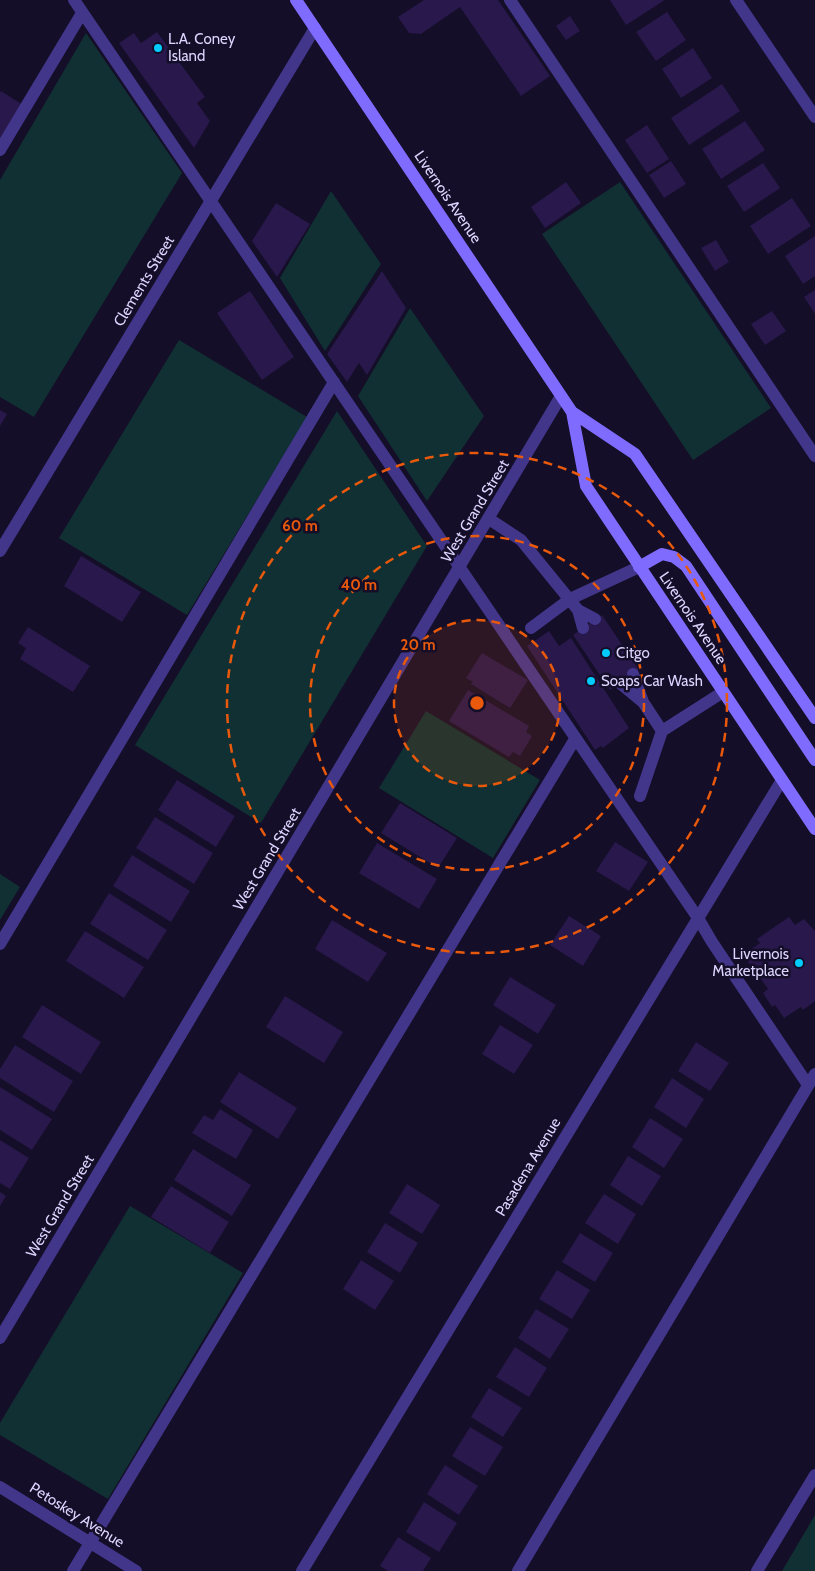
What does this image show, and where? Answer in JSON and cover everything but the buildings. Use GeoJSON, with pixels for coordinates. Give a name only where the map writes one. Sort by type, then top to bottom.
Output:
{"type":"FeatureCollection","features":[{"type":"Feature","properties":{"kind":"main road","name":"Livernois Avenue"},"geometry":{"type":"LineString","coordinates":[[296,0],[572,412],[635,454],[815,718]]}},
{"type":"Feature","properties":{"kind":"main road","name":"Livernois Avenue"},"geometry":{"type":"LineString","coordinates":[[572,412],[586,486],[815,829]]}},
{"type":"Feature","properties":{"kind":"main road"},"geometry":{"type":"LineString","coordinates":[[639,567],[662,554],[674,557],[686,566],[815,760]]}},
{"type":"Feature","properties":{"kind":"street"},"geometry":{"type":"LineString","coordinates":[[74,0],[575,739],[812,1079],[518,1571]]}},
{"type":"Feature","properties":{"kind":"street"},"geometry":{"type":"LineString","coordinates":[[510,0],[815,456]]}},
{"type":"Feature","properties":{"kind":"street"},"geometry":{"type":"LineString","coordinates":[[736,0],[815,117]]}},
{"type":"Feature","properties":{"kind":"street"},"geometry":{"type":"LineString","coordinates":[[0,150],[82,13]]}},
{"type":"Feature","properties":{"kind":"street","name":"Clements Street"},"geometry":{"type":"LineString","coordinates":[[0,551],[315,28]]}},
{"type":"Feature","properties":{"kind":"street"},"geometry":{"type":"LineString","coordinates":[[0,944],[334,382]]}},
{"type":"Feature","properties":{"kind":"street","name":"West Grand Street"},"geometry":{"type":"LineString","coordinates":[[0,1338],[561,396]]}},
{"type":"Feature","properties":{"kind":"street"},"geometry":{"type":"LineString","coordinates":[[489,519],[521,540],[578,610],[583,628]]}},
{"type":"Feature","properties":{"kind":"street"},"geometry":{"type":"LineString","coordinates":[[531,628],[570,599],[639,567]]}},
{"type":"Feature","properties":{"kind":"street"},"geometry":{"type":"LineString","coordinates":[[578,610],[595,619]]}},
{"type":"Feature","properties":{"kind":"street"},"geometry":{"type":"LineString","coordinates":[[633,674],[644,702],[662,732]]}},
{"type":"Feature","properties":{"kind":"street"},"geometry":{"type":"LineString","coordinates":[[620,683],[644,702]]}},
{"type":"Feature","properties":{"kind":"street"},"geometry":{"type":"LineString","coordinates":[[640,796],[662,732],[723,692]]}},
{"type":"Feature","properties":{"kind":"street"},"geometry":{"type":"LineString","coordinates":[[73,1571],[575,739]]}},
{"type":"Feature","properties":{"kind":"street","name":"Pasadena Avenue"},"geometry":{"type":"LineString","coordinates":[[302,1571],[782,780]]}},
{"type":"Feature","properties":{"kind":"street"},"geometry":{"type":"LineString","coordinates":[[758,1571],[815,1475]]}},
{"type":"Feature","properties":{"kind":"street","name":"Petoskey Avenue"},"geometry":{"type":"LineString","coordinates":[[0,1487],[136,1571]]}},
{"type":"Feature","properties":{"kind":"green space"},"geometry":{"type":"Polygon","coordinates":[[[86,33],[182,173],[34,417],[0,397],[0,180],[86,33]]]}},
{"type":"Feature","properties":{"kind":"green space"},"geometry":{"type":"Polygon","coordinates":[[[620,182],[771,408],[693,460],[542,234],[620,182]]]}},
{"type":"Feature","properties":{"kind":"green space"},"geometry":{"type":"Polygon","coordinates":[[[331,191],[381,264],[325,351],[280,278],[331,191]]]}},
{"type":"Feature","properties":{"kind":"green space"},"geometry":{"type":"Polygon","coordinates":[[[410,308],[484,416],[427,501],[358,396],[410,308]]]}},
{"type":"Feature","properties":{"kind":"green space"},"geometry":{"type":"Polygon","coordinates":[[[179,340],[307,417],[187,615],[59,538],[179,340]]]}},
{"type":"Feature","properties":{"kind":"green space"},"geometry":{"type":"Polygon","coordinates":[[[337,411],[427,546],[261,823],[135,745],[337,411]]]}},
{"type":"Feature","properties":{"kind":"green space"},"geometry":{"type":"Polygon","coordinates":[[[426,711],[540,780],[493,858],[379,788],[426,711]]]}},
{"type":"Feature","properties":{"kind":"green space"},"geometry":{"type":"Polygon","coordinates":[[[0,874],[20,887],[0,920],[0,874]]]}},
{"type":"Feature","properties":{"kind":"green space"},"geometry":{"type":"Polygon","coordinates":[[[130,1206],[243,1273],[108,1499],[0,1435],[0,1423],[130,1206]]]}},
{"type":"Feature","properties":{"kind":"green space"},"geometry":{"type":"Polygon","coordinates":[[[815,1515],[815,1571],[782,1571],[815,1515]]]}},
{"type":"Feature","properties":{"kind":"place","name":"L.A. Coney Island"},"geometry":{"type":"Point","coordinates":[158,48]}},
{"type":"Feature","properties":{"kind":"place","name":"Citgo"},"geometry":{"type":"Point","coordinates":[606,653]}},
{"type":"Feature","properties":{"kind":"place","name":"Soaps Car Wash"},"geometry":{"type":"Point","coordinates":[591,681]}},
{"type":"Feature","properties":{"kind":"place","name":"Livernois Marketplace"},"geometry":{"type":"Point","coordinates":[799,963]}}]}
